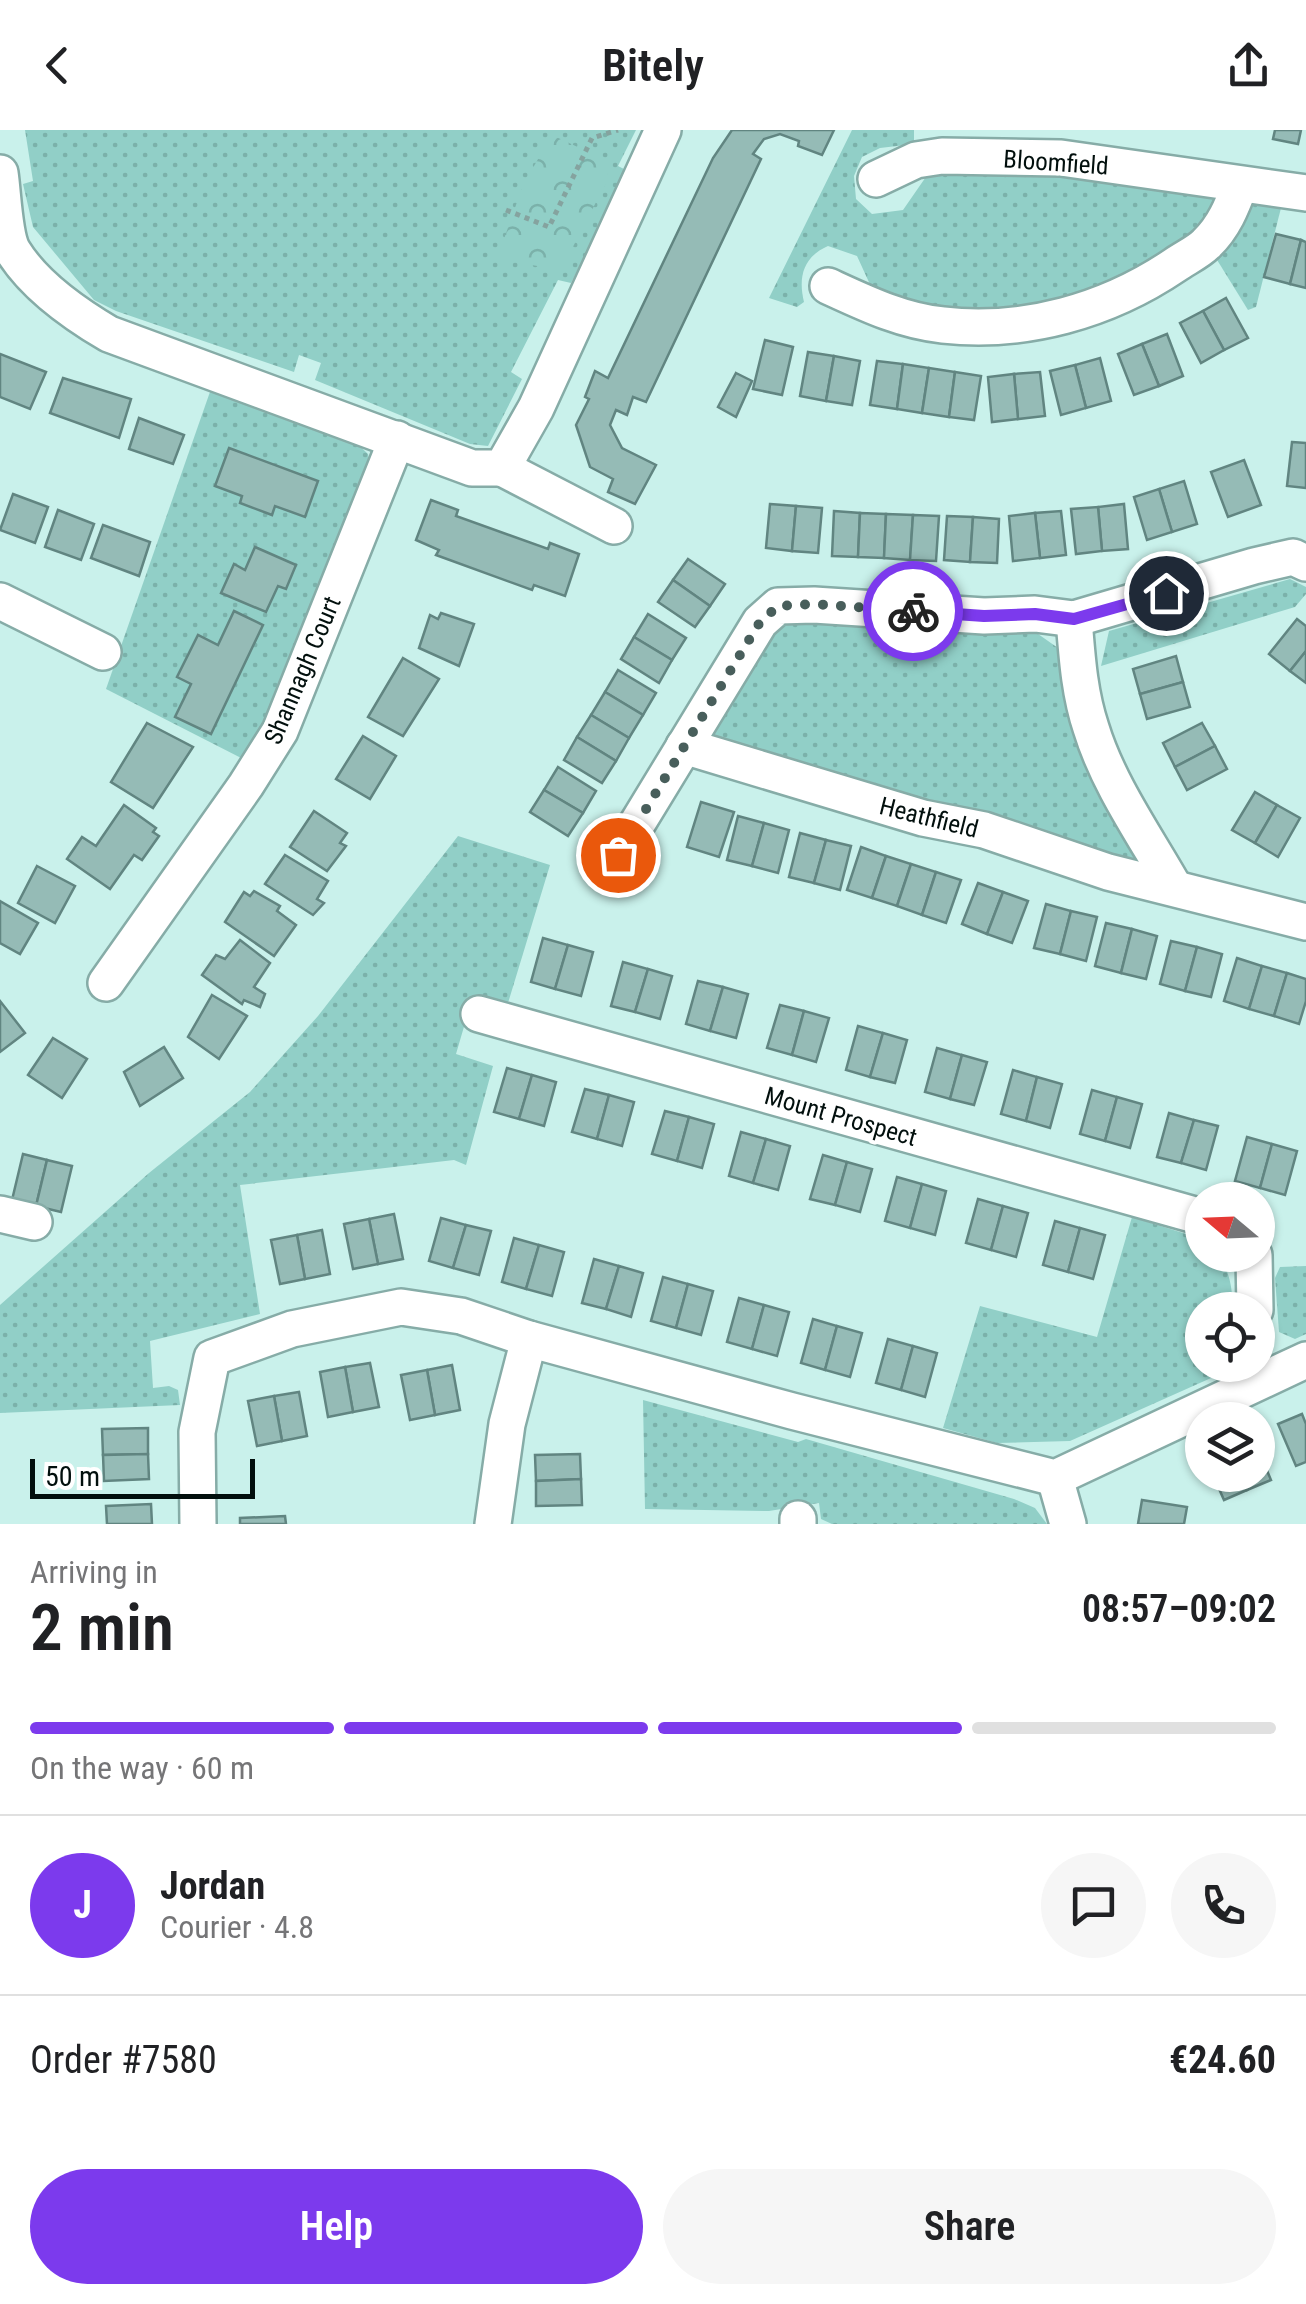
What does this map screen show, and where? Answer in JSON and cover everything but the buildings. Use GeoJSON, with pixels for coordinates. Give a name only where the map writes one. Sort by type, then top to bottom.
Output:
{"type":"FeatureCollection","features":[{"type":"Feature","properties":{"kind":"street"},"geometry":{"type":"LineString","coordinates":[[502,468],[536,408],[663,130]]}},
{"type":"Feature","properties":{"kind":"street","name":"Bloomfield"},"geometry":{"type":"LineString","coordinates":[[876,180],[916,160],[929,158],[1061,158],[1306,193]]}},
{"type":"Feature","properties":{"kind":"street"},"geometry":{"type":"LineString","coordinates":[[0,172],[6,253],[56,298],[109,334],[472,468],[502,468],[614,526]]}},
{"type":"Feature","properties":{"kind":"street"},"geometry":{"type":"LineString","coordinates":[[828,286],[882,312],[942,326],[1010,326],[1085,312],[1147,284],[1206,244],[1229,215],[1240,184]]}},
{"type":"Feature","properties":{"kind":"street","name":"Shannagh Court"},"geometry":{"type":"LineString","coordinates":[[106,983],[280,731],[397,439]]}},
{"type":"Feature","properties":{"kind":"street"},"geometry":{"type":"LineString","coordinates":[[618,855],[760,622],[778,606],[814,604],[1074,619],[1293,556],[1306,562]]}},
{"type":"Feature","properties":{"kind":"street"},"geometry":{"type":"LineString","coordinates":[[0,601],[103,652]]}},
{"type":"Feature","properties":{"kind":"street"},"geometry":{"type":"LineString","coordinates":[[1074,619],[1080,684],[1091,730],[1112,777],[1174,888]]}},
{"type":"Feature","properties":{"kind":"street","name":"Heathfield"},"geometry":{"type":"LineString","coordinates":[[684,746],[923,818],[984,830],[1108,872],[1306,922]]}},
{"type":"Feature","properties":{"kind":"street","name":"Mount Prospect"},"geometry":{"type":"LineString","coordinates":[[479,1014],[1185,1212]]}},
{"type":"Feature","properties":{"kind":"street"},"geometry":{"type":"LineString","coordinates":[[198,1524],[197,1432],[212,1358],[292,1329],[401,1307],[461,1316],[792,1412],[1055,1478],[1241,1382]]}},
{"type":"Feature","properties":{"kind":"street"},"geometry":{"type":"LineString","coordinates":[[493,1524],[508,1424],[530,1338]]}},
{"type":"Feature","properties":{"kind":"street"},"geometry":{"type":"LineString","coordinates":[[1275,1369],[1306,1360]]}},
{"type":"Feature","properties":{"kind":"street"},"geometry":{"type":"LineString","coordinates":[[1055,1478],[1068,1524]]}},
{"type":"Feature","properties":{"kind":"path"},"geometry":{"type":"LineString","coordinates":[[506,210],[549,226],[592,138],[618,130]]}},
{"type":"Feature","properties":{"kind":"green space"},"geometry":{"type":"Polygon","coordinates":[[[25,130],[636,130],[618,166],[628,171],[571,283],[558,280],[511,372],[522,379],[488,446],[470,444],[315,380],[321,363],[299,355],[294,372],[94,300],[33,227],[23,184],[33,181],[25,130]]]}},
{"type":"Feature","properties":{"kind":"green space"},"geometry":{"type":"Polygon","coordinates":[[[852,130],[914,130],[914,144],[880,148],[862,157],[854,176],[856,199],[872,214],[903,210],[930,171],[1059,174],[1217,200],[1202,226],[1165,254],[1098,290],[1061,301],[985,310],[909,302],[873,291],[857,256],[828,246],[813,256],[804,269],[804,302],[797,307],[769,298],[852,130]]]}},
{"type":"Feature","properties":{"kind":"green space"},"geometry":{"type":"Polygon","coordinates":[[[552,135],[601,158],[609,177],[561,270],[497,259],[523,185],[552,135]]]}},
{"type":"Feature","properties":{"kind":"green space"},"geometry":{"type":"Polygon","coordinates":[[[1255,202],[1282,204],[1256,307],[1248,310],[1214,255],[1255,202]]]}},
{"type":"Feature","properties":{"kind":"green space"},"geometry":{"type":"Polygon","coordinates":[[[211,389],[348,435],[368,454],[372,478],[265,729],[247,761],[106,689],[211,389]]]}},
{"type":"Feature","properties":{"kind":"green space"},"geometry":{"type":"Polygon","coordinates":[[[1290,579],[1306,587],[1306,594],[1295,607],[1101,666],[1109,631],[1290,579]]]}},
{"type":"Feature","properties":{"kind":"green space"},"geometry":{"type":"Polygon","coordinates":[[[788,621],[1031,629],[1058,648],[1067,680],[1140,850],[1134,863],[718,742],[712,733],[762,647],[788,621]]]}},
{"type":"Feature","properties":{"kind":"green space"},"geometry":{"type":"Polygon","coordinates":[[[458,836],[550,865],[508,1003],[473,996],[456,1054],[493,1066],[466,1165],[454,1160],[240,1185],[260,1314],[150,1341],[153,1388],[169,1386],[178,1390],[180,1405],[0,1413],[0,1305],[149,1173],[250,1092],[318,1016],[458,836]]]}},
{"type":"Feature","properties":{"kind":"green space"},"geometry":{"type":"Polygon","coordinates":[[[1132,1217],[1185,1234],[1185,1272],[1226,1272],[1231,1292],[1185,1292],[1185,1382],[1202,1382],[1070,1441],[997,1443],[943,1428],[980,1306],[1097,1337],[1132,1217]]]}},
{"type":"Feature","properties":{"kind":"green space"},"geometry":{"type":"Polygon","coordinates":[[[1306,1266],[1306,1334],[1295,1339],[1279,1332],[1275,1278],[1280,1267],[1306,1266]]]}},
{"type":"Feature","properties":{"kind":"green space"},"geometry":{"type":"Polygon","coordinates":[[[643,1400],[798,1442],[806,1439],[1014,1499],[1035,1508],[1047,1524],[832,1524],[821,1519],[819,1503],[769,1511],[645,1509],[643,1400]]]}},
{"type":"Feature","properties":{"kind":"way so far"},"geometry":{"type":"LineString","coordinates":[[618,855],[760,622],[778,606],[814,604],[913,611]]}},
{"type":"Feature","properties":{"kind":"route"},"geometry":{"type":"LineString","coordinates":[[913,611],[984,616],[1035,614],[1074,619],[1166,593]]}}]}
